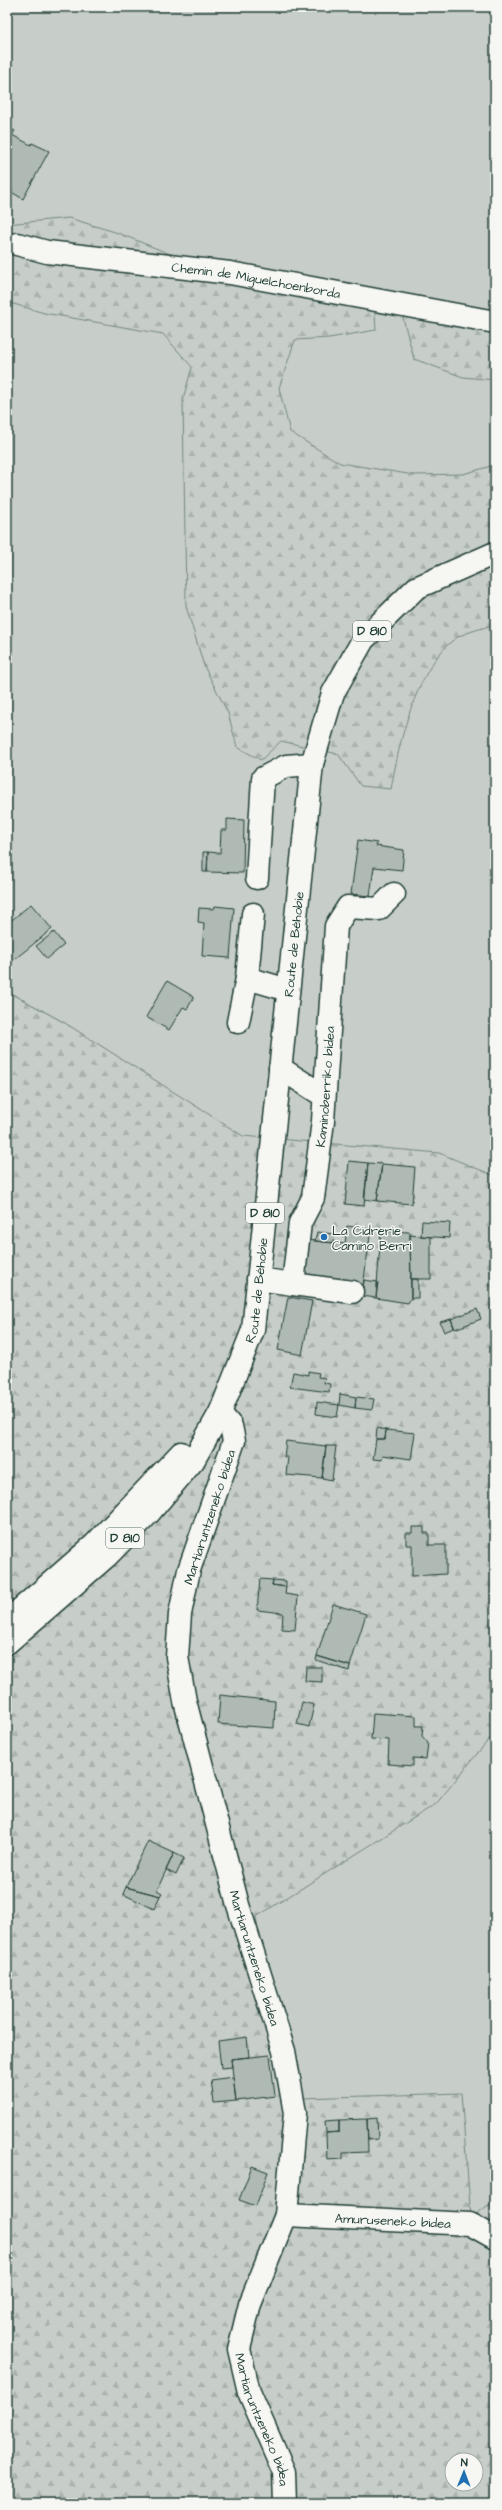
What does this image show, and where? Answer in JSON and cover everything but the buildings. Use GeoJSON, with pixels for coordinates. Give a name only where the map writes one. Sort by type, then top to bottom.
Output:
{"type":"FeatureCollection","features":[{"type":"Feature","properties":{"kind":"main road","name":"Chemin de Miguelchoenborda"},"geometry":{"type":"LineString","coordinates":[[17,244],[47,252],[230,273],[495,322]]}},
{"type":"Feature","properties":{"kind":"main road","name":"Route de Béhobie"},"geometry":{"type":"LineString","coordinates":[[7,1642],[107,1556],[150,1512],[193,1461],[220,1414],[253,1330],[312,764],[333,693],[363,640],[416,588],[495,553]]}},
{"type":"Feature","properties":{"kind":"main road"},"geometry":{"type":"LineString","coordinates":[[257,878],[263,778],[286,766],[312,764]]}},
{"type":"Feature","properties":{"kind":"main road","name":"Kaminoberriko bidea"},"geometry":{"type":"LineString","coordinates":[[293,1284],[300,1223],[313,1198],[324,1096],[336,926],[348,907],[379,909],[394,894]]}},
{"type":"Feature","properties":{"kind":"main road"},"geometry":{"type":"LineString","coordinates":[[238,1022],[247,978],[253,914]]}},
{"type":"Feature","properties":{"kind":"main road"},"geometry":{"type":"LineString","coordinates":[[247,978],[288,990]]}},
{"type":"Feature","properties":{"kind":"main road"},"geometry":{"type":"LineString","coordinates":[[280,1068],[324,1096]]}},
{"type":"Feature","properties":{"kind":"main road"},"geometry":{"type":"LineString","coordinates":[[258,1278],[352,1292]]}},
{"type":"Feature","properties":{"kind":"main road","name":"Route de Béhobie"},"geometry":{"type":"LineString","coordinates":[[7,1621],[94,1545],[220,1414]]}},
{"type":"Feature","properties":{"kind":"main road","name":"Martiaruntzeneko bidea"},"geometry":{"type":"LineString","coordinates":[[220,1414],[231,1426],[234,1441],[189,1570],[180,1614],[177,1657],[185,1701],[238,1905],[284,2051],[295,2113],[286,2215],[250,2304],[239,2349],[249,2392],[284,2472],[285,2503]]}},
{"type":"Feature","properties":{"kind":"main road","name":"Amuruseneko bidea"},"geometry":{"type":"LineString","coordinates":[[286,2215],[470,2224],[495,2238]]}},
{"type":"Feature","properties":{"kind":"green space"},"geometry":{"type":"Polygon","coordinates":[[[7,7],[495,7],[495,2256],[182,2198],[7,1594],[65,1023],[7,991],[7,7]]]}},
{"type":"Feature","properties":{"kind":"green space"},"geometry":{"type":"Polygon","coordinates":[[[69,218],[118,233],[185,260],[374,301],[376,330],[329,338],[295,340],[279,388],[290,432],[340,463],[414,475],[463,474],[495,465],[495,624],[456,638],[439,654],[428,671],[419,689],[404,730],[391,789],[361,786],[338,754],[281,741],[261,760],[237,747],[228,713],[204,666],[186,606],[183,399],[192,367],[163,334],[44,313],[7,302],[7,224],[69,218]]]}},
{"type":"Feature","properties":{"kind":"green space"},"geometry":{"type":"Polygon","coordinates":[[[429,310],[495,322],[495,380],[463,377],[414,359],[403,318],[429,310]]]}},
{"type":"Feature","properties":{"kind":"green space"},"geometry":{"type":"Polygon","coordinates":[[[7,991],[65,1023],[243,1136],[439,1153],[495,1176],[495,1732],[436,1804],[256,1917],[262,1957],[303,2098],[461,2093],[471,2218],[495,2200],[495,2503],[7,2503],[7,991]]]}},
{"type":"Feature","properties":{"kind":"place","name":"La Cidrerie Camino Berri"},"geometry":{"type":"Point","coordinates":[324,1237]}}]}
